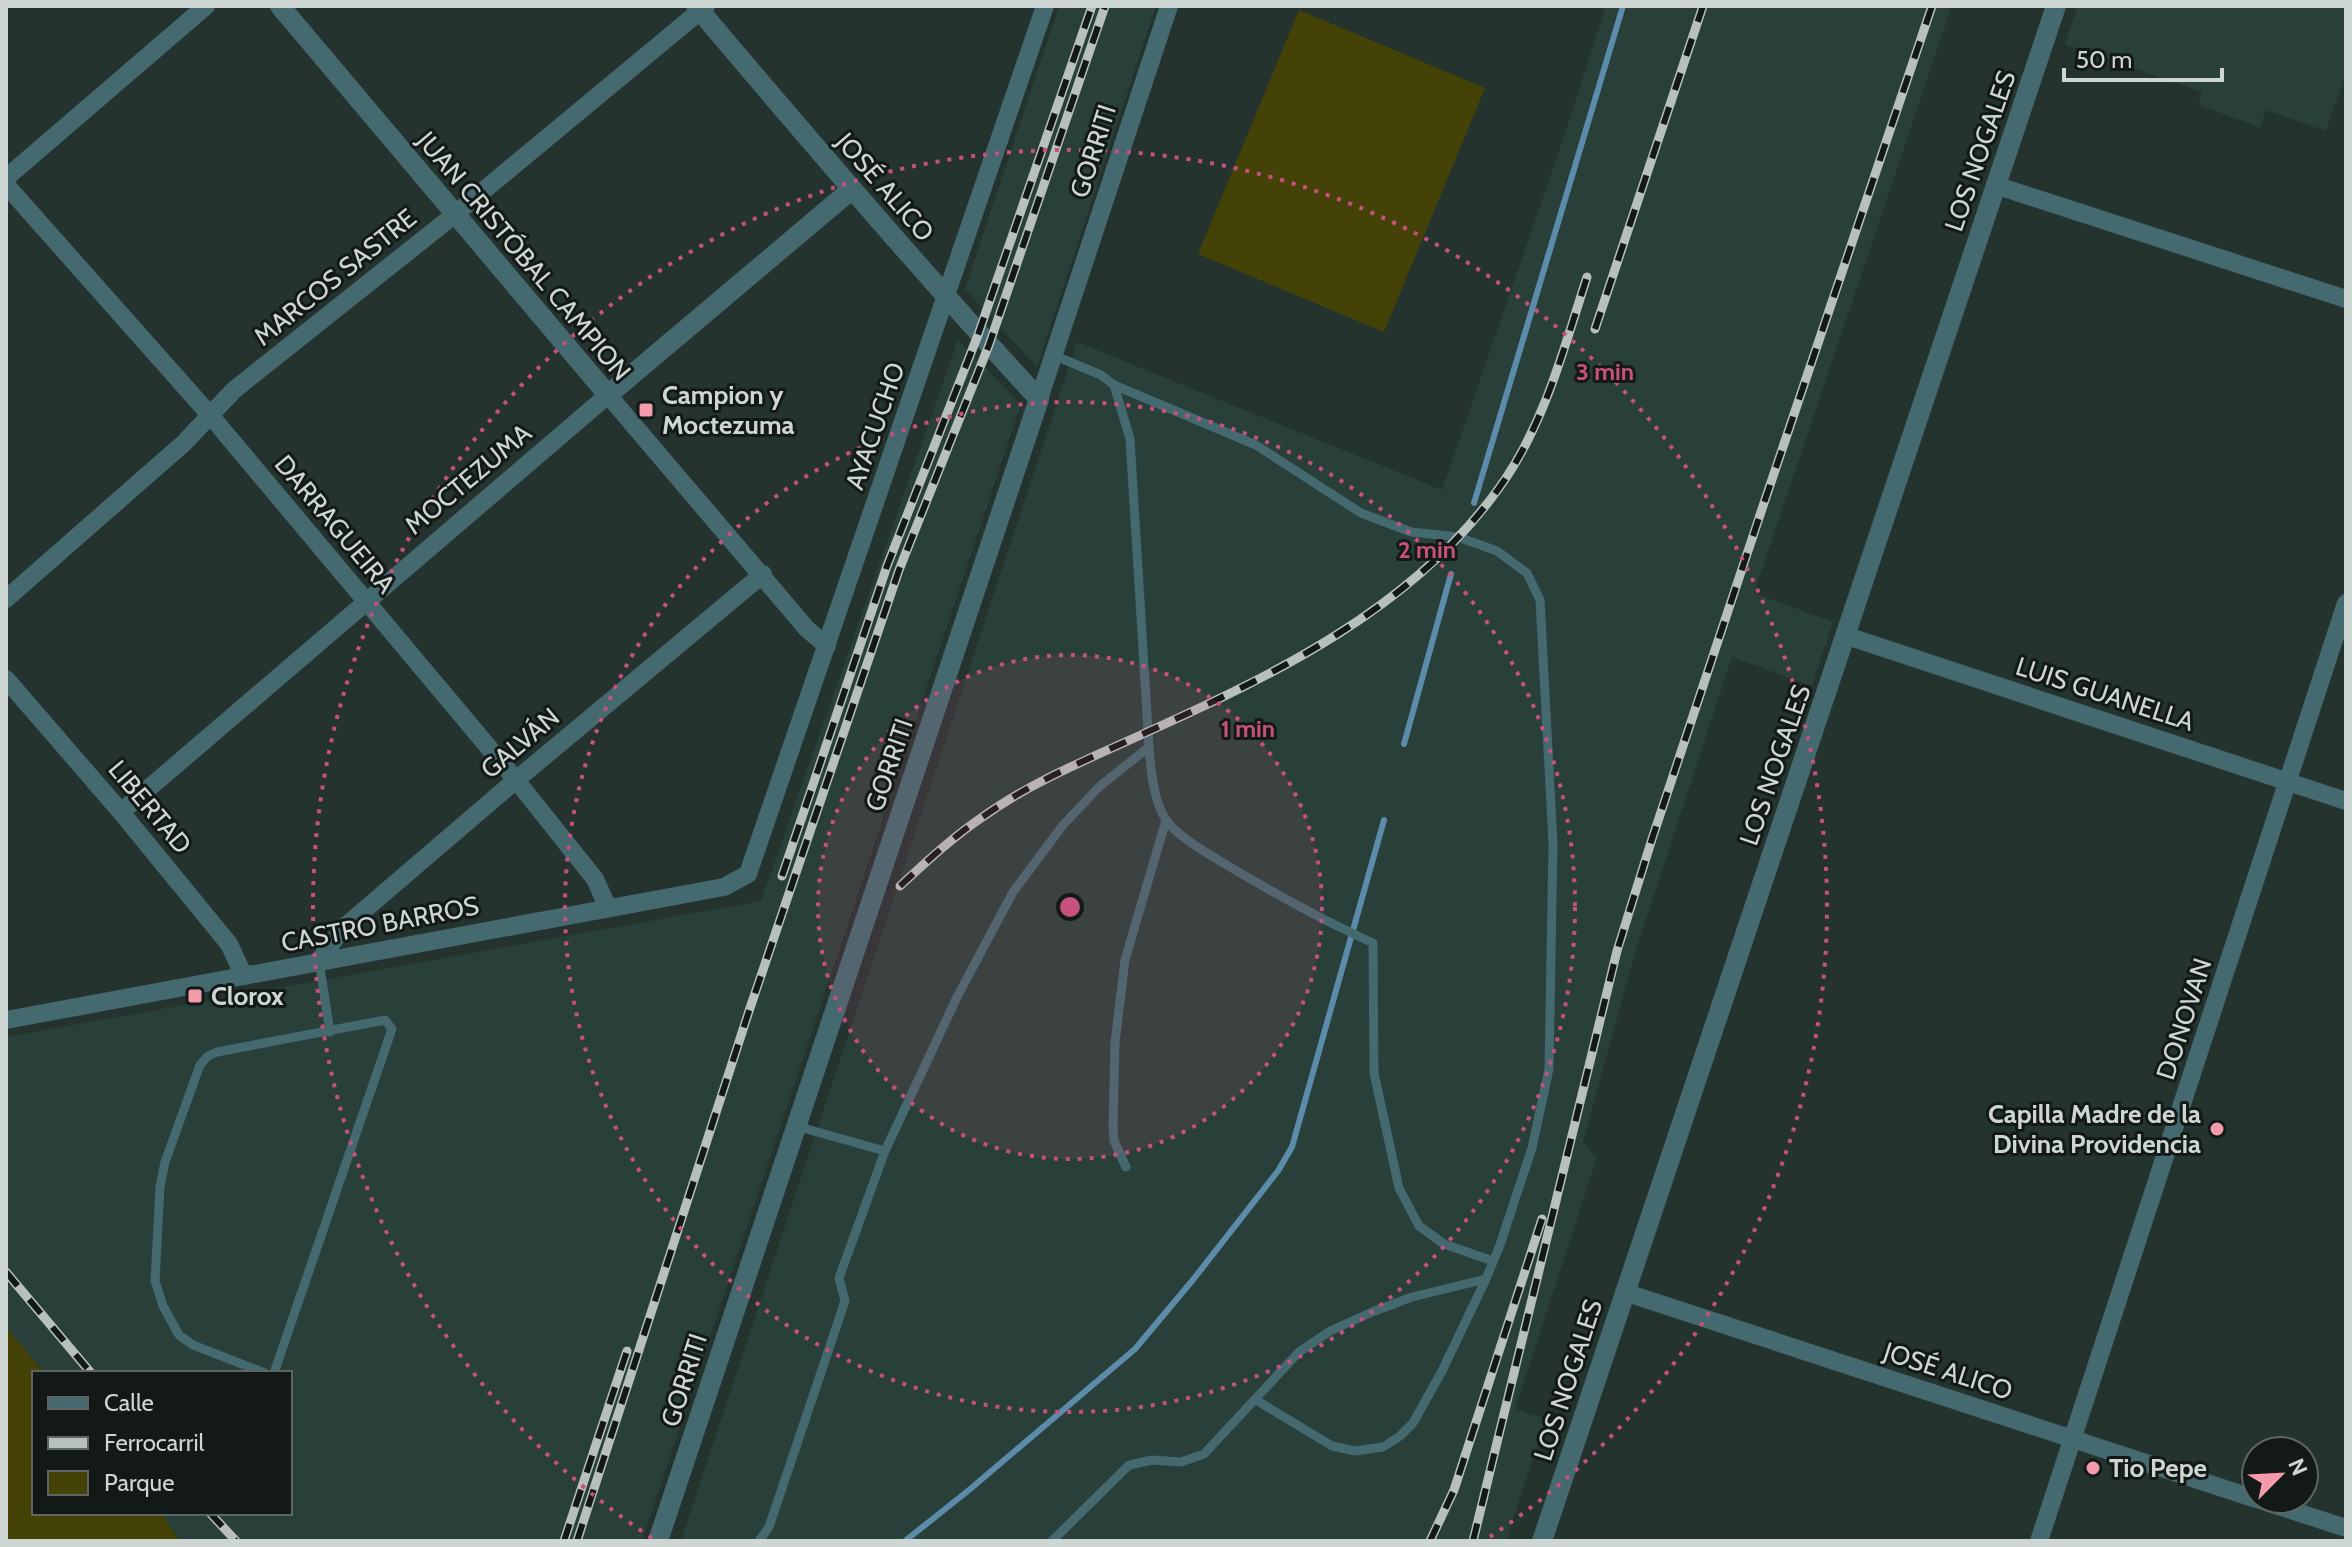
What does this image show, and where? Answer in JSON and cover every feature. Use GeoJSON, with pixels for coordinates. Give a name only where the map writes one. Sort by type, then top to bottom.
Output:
{"type":"FeatureCollection","features":[{"type":"Feature","properties":{"kind":"street"},"geometry":{"type":"LineString","coordinates":[[6,178],[206,6]]}},
{"type":"Feature","properties":{"kind":"street","name":"JUAN CRISTÓBAL CAMPION"},"geometry":{"type":"LineString","coordinates":[[280,6],[807,629],[827,646]]}},
{"type":"Feature","properties":{"kind":"street","name":"AYACUCHO"},"geometry":{"type":"LineString","coordinates":[[754,864],[1045,6]]}},
{"type":"Feature","properties":{"kind":"street","name":"GORRITI"},"geometry":{"type":"LineString","coordinates":[[658,1541],[1169,6]]}},
{"type":"Feature","properties":{"kind":"street","name":"LOS NOGALES"},"geometry":{"type":"LineString","coordinates":[[1542,1541],[2056,6]]}},
{"type":"Feature","properties":{"kind":"street","name":"MARCOS SASTRE"},"geometry":{"type":"LineString","coordinates":[[6,599],[184,443],[234,390],[454,215],[701,8]]}},
{"type":"Feature","properties":{"kind":"street","name":"JOSÉ ALICO"},"geometry":{"type":"LineString","coordinates":[[701,8],[851,190],[1039,399]]}},
{"type":"Feature","properties":{"kind":"street","name":"DARRAGUEIRA"},"geometry":{"type":"LineString","coordinates":[[6,185],[210,415],[516,780],[595,879],[608,908]]}},
{"type":"Feature","properties":{"kind":"street"},"geometry":{"type":"LineString","coordinates":[[1995,185],[2346,299]]}},
{"type":"Feature","properties":{"kind":"street","name":"MOCTEZUMA"},"geometry":{"type":"LineString","coordinates":[[121,812],[366,600],[851,190]]}},
{"type":"Feature","properties":{"kind":"street","name":"GALVÁN"},"geometry":{"type":"LineString","coordinates":[[319,961],[342,929],[763,574]]}},
{"type":"Feature","properties":{"kind":"street","name":"DONOVAN"},"geometry":{"type":"LineString","coordinates":[[2039,1541],[2346,603]]}},
{"type":"Feature","properties":{"kind":"street","name":"LUIS GUANELLA"},"geometry":{"type":"LineString","coordinates":[[1847,636],[2346,801]]}},
{"type":"Feature","properties":{"kind":"street","name":"LIBERTAD"},"geometry":{"type":"LineString","coordinates":[[6,679],[229,944],[244,976]]}},
{"type":"Feature","properties":{"kind":"street","name":"CASTRO BARROS"},"geometry":{"type":"LineString","coordinates":[[6,1020],[724,887],[748,874],[754,864]]}},
{"type":"Feature","properties":{"kind":"street","name":"JOSÉ ALICO"},"geometry":{"type":"LineString","coordinates":[[1624,1292],[2240,1494]]}},
{"type":"Feature","properties":{"kind":"street","name":"JOSÉ ALICO"},"geometry":{"type":"LineString","coordinates":[[2306,1515],[2346,1528]]}},
{"type":"Feature","properties":{"kind":"lane"},"geometry":{"type":"LineString","coordinates":[[1053,355],[1101,375],[1114,385],[1256,445],[1361,513],[1411,532],[1458,537],[1497,551],[1527,573],[1540,600],[1553,843],[1549,1069],[1532,1148],[1493,1261],[1442,1371],[1413,1423],[1383,1447],[1355,1451],[1332,1446],[1256,1400]]}},
{"type":"Feature","properties":{"kind":"lane"},"geometry":{"type":"LineString","coordinates":[[1114,385],[1130,439],[1151,771],[1166,820],[1195,845],[1296,906],[1373,943],[1374,1073],[1399,1188],[1419,1226],[1444,1244],[1493,1261]]}},
{"type":"Feature","properties":{"kind":"lane"},"geometry":{"type":"LineString","coordinates":[[759,1541],[769,1527],[845,1301],[839,1278],[885,1151],[957,997],[1013,892],[1063,825],[1100,786],[1149,747]]}},
{"type":"Feature","properties":{"kind":"lane"},"geometry":{"type":"LineString","coordinates":[[1126,1167],[1114,1141],[1115,1043],[1125,960],[1166,820]]}},
{"type":"Feature","properties":{"kind":"lane"},"geometry":{"type":"LineString","coordinates":[[319,961],[330,1032]]}},
{"type":"Feature","properties":{"kind":"lane"},"geometry":{"type":"LineString","coordinates":[[260,1371],[193,1345],[179,1335],[163,1306],[155,1281],[160,1187],[165,1162],[200,1065],[208,1056],[385,1020],[392,1029],[275,1371]]}},
{"type":"Feature","properties":{"kind":"lane"},"geometry":{"type":"LineString","coordinates":[[796,1126],[885,1151]]}},
{"type":"Feature","properties":{"kind":"lane"},"geometry":{"type":"LineString","coordinates":[[1052,1541],[1129,1465],[1152,1460],[1181,1462],[1204,1454],[1299,1352],[1330,1331],[1412,1297],[1486,1279]]}},
{"type":"Feature","properties":{"kind":"shaded area"},"geometry":{"type":"Polygon","coordinates":[[[1059,6],[1156,6],[1037,367],[965,289],[1059,6]]]}},
{"type":"Feature","properties":{"kind":"shaded area"},"geometry":{"type":"Polygon","coordinates":[[[1606,6],[1952,6],[1754,593],[1833,622],[1812,686],[1732,657],[1635,953],[1583,1142],[1597,1158],[1515,1409],[1546,1419],[1506,1541],[681,1541],[1077,342],[1442,490],[1606,6]]]}},
{"type":"Feature","properties":{"kind":"shaded area"},"geometry":{"type":"Polygon","coordinates":[[[2078,6],[2346,6],[2346,74],[2326,131],[2266,110],[2260,127],[2198,105],[2202,92],[2065,44],[2078,6]]]}},
{"type":"Feature","properties":{"kind":"shaded area"},"geometry":{"type":"Polygon","coordinates":[[[958,340],[1021,404],[642,1541],[180,1541],[162,1515],[292,1515],[292,1371],[43,1371],[6,1327],[6,1037],[761,901],[958,340]]]}},
{"type":"Feature","properties":{"kind":"green space"},"geometry":{"type":"Polygon","coordinates":[[[1299,10],[1485,88],[1384,332],[1198,254],[1299,10]]]}},
{"type":"Feature","properties":{"kind":"green space"},"geometry":{"type":"Polygon","coordinates":[[[6,1327],[43,1371],[32,1371],[32,1515],[162,1515],[180,1541],[6,1541],[6,1327]]]}},
{"type":"Feature","properties":{"kind":"waterway"},"geometry":{"type":"LineString","coordinates":[[1474,503],[1623,6]]}},
{"type":"Feature","properties":{"kind":"waterway"},"geometry":{"type":"LineString","coordinates":[[1404,744],[1451,574]]}},
{"type":"Feature","properties":{"kind":"waterway"},"geometry":{"type":"LineString","coordinates":[[905,1541],[1135,1349],[1278,1171],[1292,1147],[1384,820]]}},
{"type":"Feature","properties":{"kind":"railway"},"geometry":{"type":"LineString","coordinates":[[782,876],[887,566],[978,335],[1092,6]]}},
{"type":"Feature","properties":{"kind":"railway"},"geometry":{"type":"LineString","coordinates":[[577,1541],[749,1011],[899,570],[989,345],[1105,6]]}},
{"type":"Feature","properties":{"kind":"railway"},"geometry":{"type":"LineString","coordinates":[[1595,329],[1703,6]]}},
{"type":"Feature","properties":{"kind":"railway"},"geometry":{"type":"LineString","coordinates":[[1473,1541],[1617,951],[1932,6]]}},
{"type":"Feature","properties":{"kind":"railway"},"geometry":{"type":"LineString","coordinates":[[900,886],[951,840],[1003,803],[1292,661],[1384,603],[1426,569],[1464,531],[1515,464],[1541,413],[1587,277]]}},
{"type":"Feature","properties":{"kind":"railway"},"geometry":{"type":"LineString","coordinates":[[1430,1541],[1454,1490],[1542,1219]]}},
{"type":"Feature","properties":{"kind":"railway"},"geometry":{"type":"LineString","coordinates":[[6,1272],[89,1371]]}},
{"type":"Feature","properties":{"kind":"railway"},"geometry":{"type":"LineString","coordinates":[[564,1541],[627,1351]]}},
{"type":"Feature","properties":{"kind":"railway"},"geometry":{"type":"LineString","coordinates":[[212,1515],[236,1541]]}},
{"type":"Feature","properties":{"kind":"place","name":"Campion y Moctezuma"},"geometry":{"type":"Point","coordinates":[646,410]}},
{"type":"Feature","properties":{"kind":"place","name":"Clorox"},"geometry":{"type":"Point","coordinates":[195,996]}},
{"type":"Feature","properties":{"kind":"place","name":"Capilla Madre de la Divina Providencia"},"geometry":{"type":"Point","coordinates":[2217,1129]}},
{"type":"Feature","properties":{"kind":"place","name":"Tio Pepe"},"geometry":{"type":"Point","coordinates":[2093,1468]}}]}
